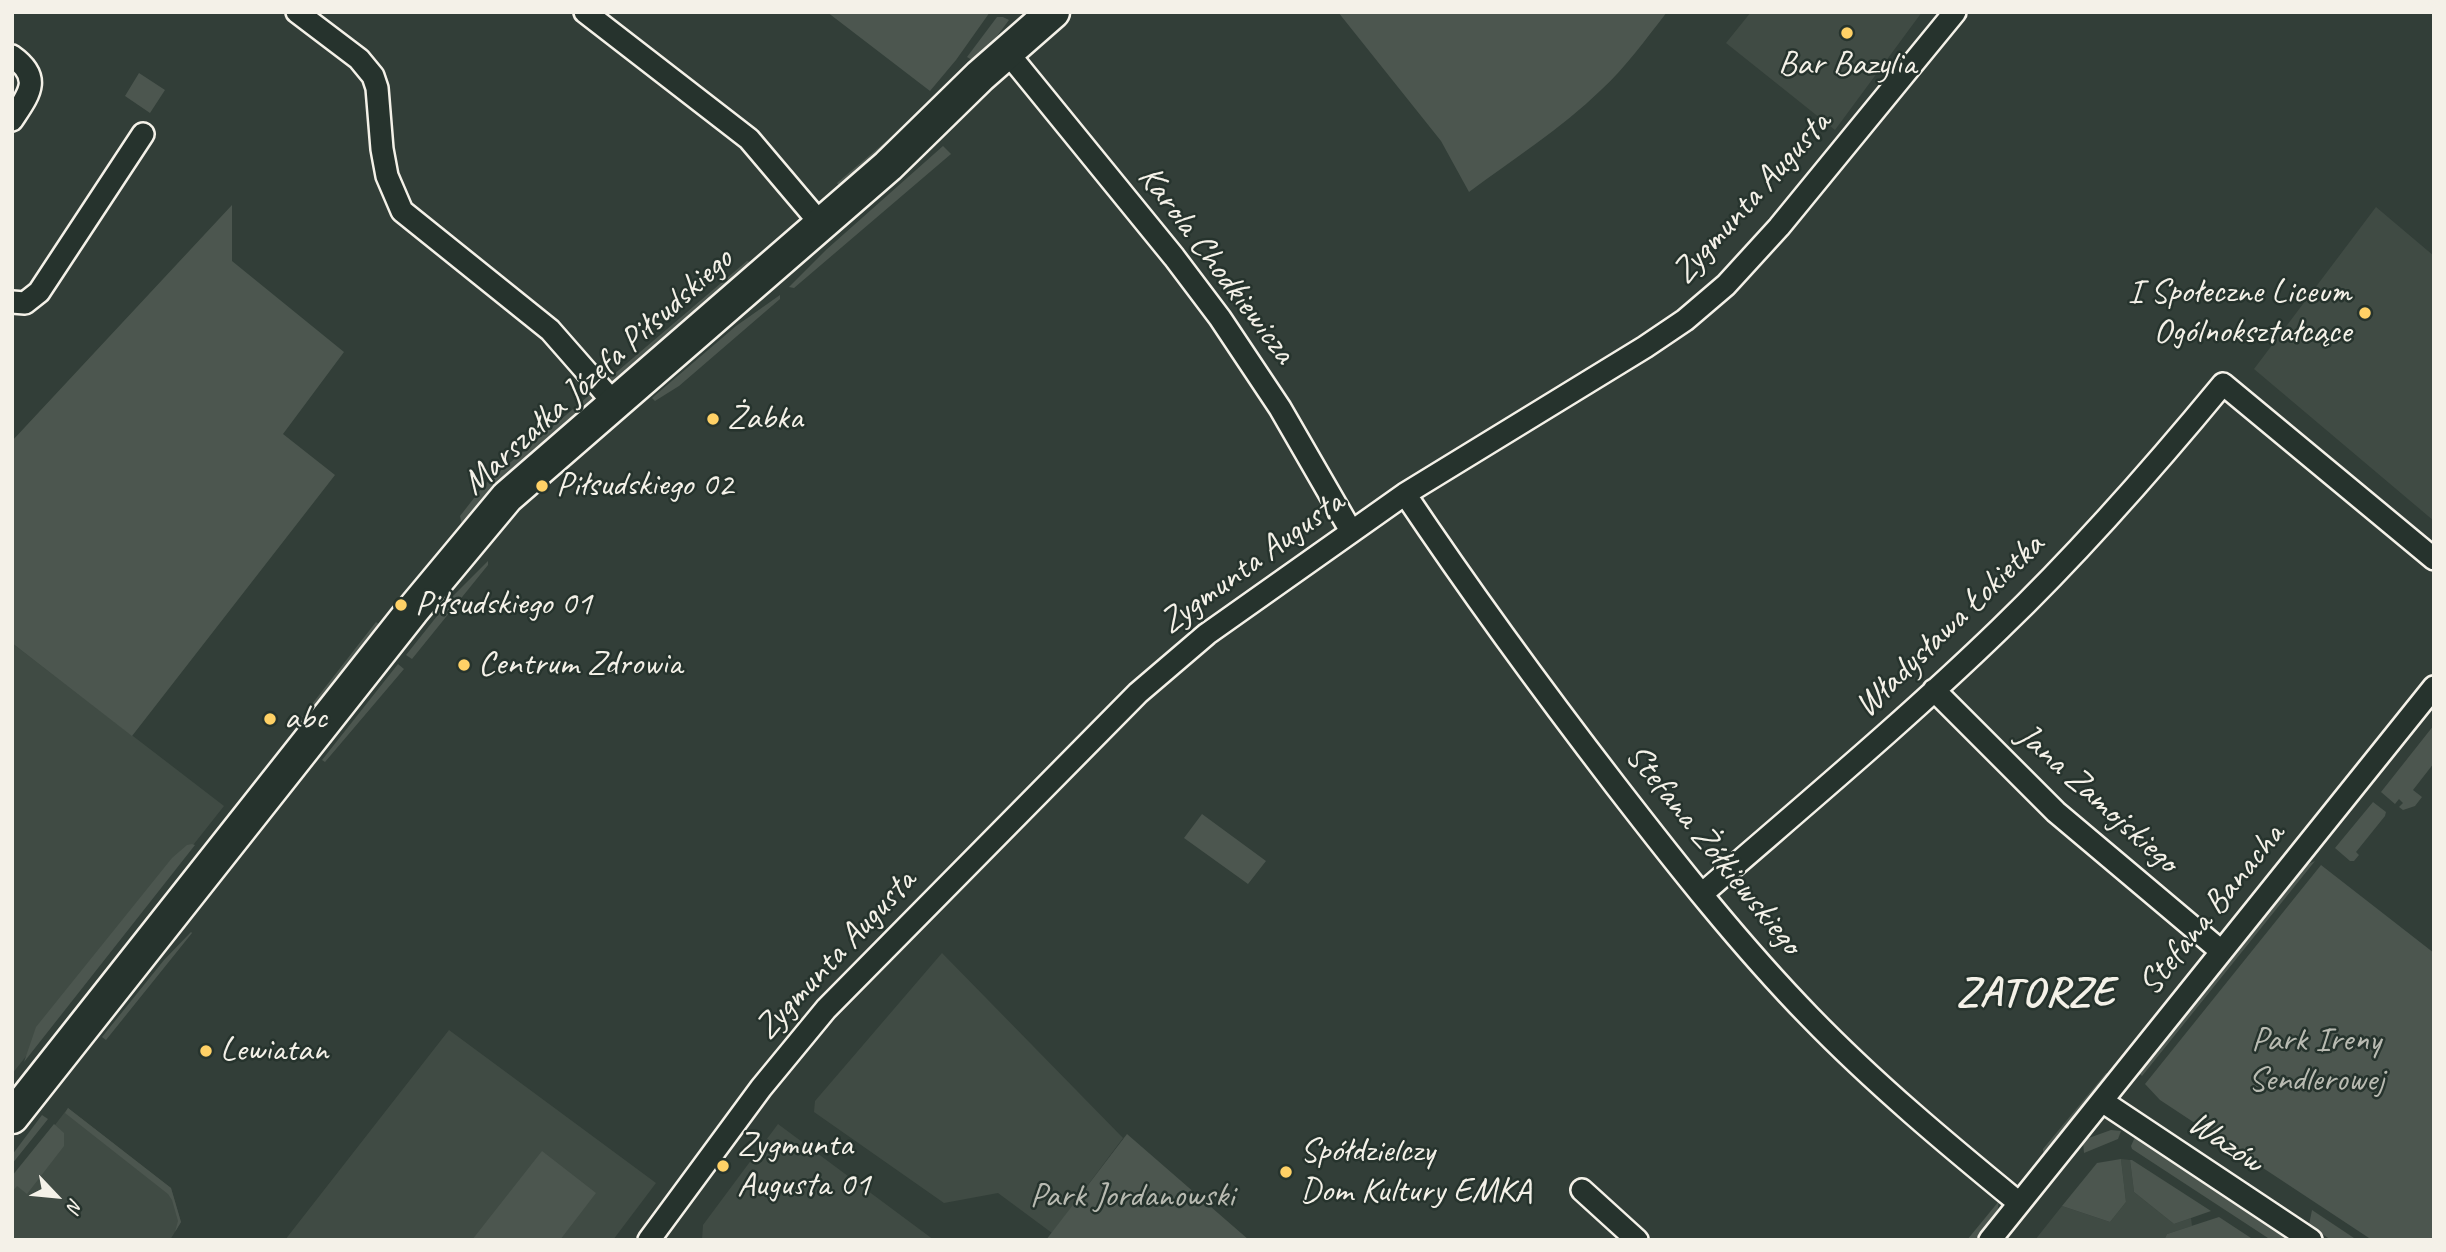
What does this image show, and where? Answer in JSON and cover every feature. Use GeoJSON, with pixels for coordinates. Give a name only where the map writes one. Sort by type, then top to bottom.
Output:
{"type":"FeatureCollection","features":[{"type":"Feature","properties":{"kind":"street"},"geometry":{"type":"LineString","coordinates":[[297,12],[368,68],[376,84],[387,176],[398,204],[410,219],[551,330],[614,403]]}},
{"type":"Feature","properties":{"kind":"street"},"geometry":{"type":"LineString","coordinates":[[586,12],[750,139],[821,224]]}},
{"type":"Feature","properties":{"kind":"street","name":"Marszałka Józefa Piłsudskiego"},"geometry":{"type":"LineString","coordinates":[[979,76],[1021,12]]}},
{"type":"Feature","properties":{"kind":"street","name":"Marszałka Józefa Piłsudskiego"},"geometry":{"type":"LineString","coordinates":[[12,1117],[470,540],[523,482],[888,166],[979,76],[1053,12]]}},
{"type":"Feature","properties":{"kind":"street","name":"Zygmunta Augusta"},"geometry":{"type":"LineString","coordinates":[[649,1240],[761,1088],[826,1009],[1026,805],[1171,663],[1207,634],[1405,494],[1661,337],[1720,290],[1793,212],[1955,12]]}},
{"type":"Feature","properties":{"kind":"street","name":"Karola Chodkiewicza"},"geometry":{"type":"LineString","coordinates":[[1007,52],[1174,257],[1220,318],[1280,408],[1351,531]]}},
{"type":"Feature","properties":{"kind":"street"},"geometry":{"type":"LineString","coordinates":[[12,56],[27,70],[32,83],[27,97],[12,120]]}},
{"type":"Feature","properties":{"kind":"street"},"geometry":{"type":"LineString","coordinates":[[12,302],[25,303],[39,292],[144,134]]}},
{"type":"Feature","properties":{"kind":"street","name":"Władysława Łokietka"},"geometry":{"type":"LineString","coordinates":[[1702,894],[2005,624],[2151,471],[2222,384],[2434,559]]}},
{"type":"Feature","properties":{"kind":"street","name":"Stefana Żółkiewskiego"},"geometry":{"type":"LineString","coordinates":[[1405,494],[1568,724],[1756,958],[1827,1035],[1927,1126],[2019,1203]]}},
{"type":"Feature","properties":{"kind":"street","name":"Stefana Banacha"},"geometry":{"type":"LineString","coordinates":[[1990,1240],[2434,687]]}},
{"type":"Feature","properties":{"kind":"street","name":"Jana Zamojskiego"},"geometry":{"type":"LineString","coordinates":[[1934,690],[2004,764],[2056,813],[2221,951]]}},
{"type":"Feature","properties":{"kind":"street","name":"Wazów"},"geometry":{"type":"LineString","coordinates":[[2102,1101],[2311,1240]]}},
{"type":"Feature","properties":{"kind":"street"},"geometry":{"type":"LineString","coordinates":[[1583,1190],[1637,1240]]}},
{"type":"Feature","properties":{"kind":"shaded area"},"geometry":{"type":"Polygon","coordinates":[[[1751,12],[1922,12],[1835,130],[1726,43],[1751,12]]]}},
{"type":"Feature","properties":{"kind":"shaded area","name":"I Społeczne Liceum Ogólnokształcące"},"geometry":{"type":"Polygon","coordinates":[[[2376,207],[2434,256],[2434,521],[2254,369],[2376,207]]]}},
{"type":"Feature","properties":{"kind":"shaded area"},"geometry":{"type":"Polygon","coordinates":[[[12,643],[224,806],[12,1074],[12,643]]]}},
{"type":"Feature","properties":{"kind":"shaded area"},"geometry":{"type":"Polygon","coordinates":[[[942,953],[1123,1138],[1052,1233],[998,1193],[944,1203],[814,1112],[815,1101],[942,953]]]}},
{"type":"Feature","properties":{"kind":"shaded area"},"geometry":{"type":"Polygon","coordinates":[[[449,1030],[656,1183],[613,1240],[285,1240],[449,1030]]]}},
{"type":"Feature","properties":{"kind":"shaded area"},"geometry":{"type":"Polygon","coordinates":[[[68,1108],[171,1188],[181,1222],[170,1240],[12,1240],[12,1181],[68,1108]]]}},
{"type":"Feature","properties":{"kind":"shaded area"},"geometry":{"type":"Polygon","coordinates":[[[778,1124],[934,1240],[702,1240],[703,1225],[778,1124]]]}},
{"type":"Feature","properties":{"kind":"shaded area"},"geometry":{"type":"Polygon","coordinates":[[[2121,1159],[2130,1160],[2134,1192],[2174,1224],[2191,1218],[2192,1226],[2167,1234],[2164,1240],[2035,1240],[2062,1206],[2110,1222],[2126,1202],[2121,1159]]]}},
{"type":"Feature","properties":{"kind":"green space"},"geometry":{"type":"Polygon","coordinates":[[[827,12],[990,12],[930,91],[827,12]]]}},
{"type":"Feature","properties":{"kind":"green space"},"geometry":{"type":"Polygon","coordinates":[[[1338,12],[1667,12],[1619,72],[1586,104],[1469,192],[1441,141],[1338,12]]]}},
{"type":"Feature","properties":{"kind":"green space"},"geometry":{"type":"Polygon","coordinates":[[[997,17],[1009,20],[977,63],[967,57],[997,17]]]}},
{"type":"Feature","properties":{"kind":"green space"},"geometry":{"type":"Polygon","coordinates":[[[139,73],[165,90],[150,113],[125,96],[139,73]]]}},
{"type":"Feature","properties":{"kind":"green space"},"geometry":{"type":"Polygon","coordinates":[[[923,110],[924,117],[840,187],[837,183],[923,110]]]}},
{"type":"Feature","properties":{"kind":"green space"},"geometry":{"type":"Polygon","coordinates":[[[943,146],[951,154],[794,288],[789,287],[827,249],[943,146]]]}},
{"type":"Feature","properties":{"kind":"green space"},"geometry":{"type":"Polygon","coordinates":[[[232,205],[232,261],[344,352],[283,434],[335,475],[132,736],[12,643],[12,441],[232,205]]]}},
{"type":"Feature","properties":{"kind":"green space"},"geometry":{"type":"Polygon","coordinates":[[[747,261],[754,263],[616,383],[606,381],[747,261]]]}},
{"type":"Feature","properties":{"kind":"green space"},"geometry":{"type":"Polygon","coordinates":[[[780,295],[780,299],[679,386],[655,401],[652,398],[736,326],[780,295]]]}},
{"type":"Feature","properties":{"kind":"green space"},"geometry":{"type":"Polygon","coordinates":[[[593,392],[595,401],[464,527],[460,516],[485,484],[593,392]]]}},
{"type":"Feature","properties":{"kind":"green space"},"geometry":{"type":"Polygon","coordinates":[[[488,561],[488,565],[412,659],[406,655],[453,596],[488,561]]]}},
{"type":"Feature","properties":{"kind":"green space"},"geometry":{"type":"Polygon","coordinates":[[[376,622],[385,629],[307,720],[302,717],[376,622]]]}},
{"type":"Feature","properties":{"kind":"green space"},"geometry":{"type":"Polygon","coordinates":[[[398,664],[404,669],[325,762],[322,760],[398,664]]]}},
{"type":"Feature","properties":{"kind":"green space"},"geometry":{"type":"Polygon","coordinates":[[[2434,725],[2434,763],[2413,790],[2422,797],[2415,806],[2403,810],[2399,807],[2403,803],[2399,799],[2395,804],[2381,792],[2434,725]]]}},
{"type":"Feature","properties":{"kind":"green space"},"geometry":{"type":"Polygon","coordinates":[[[2373,802],[2386,812],[2385,816],[2356,852],[2359,855],[2354,861],[2350,861],[2335,848],[2373,802]]]}},
{"type":"Feature","properties":{"kind":"green space"},"geometry":{"type":"Polygon","coordinates":[[[1202,814],[1266,861],[1248,884],[1184,838],[1202,814]]]}},
{"type":"Feature","properties":{"kind":"green space"},"geometry":{"type":"Polygon","coordinates":[[[192,844],[195,845],[24,1062],[36,1027],[172,858],[192,844]]]}},
{"type":"Feature","properties":{"kind":"green space"},"geometry":{"type":"Polygon","coordinates":[[[2315,861],[2142,1076],[2139,1073],[2304,866],[2315,861]]]}},
{"type":"Feature","properties":{"kind":"green space","name":"Park Ireny Sendlerowej"},"geometry":{"type":"Polygon","coordinates":[[[2321,865],[2434,953],[2434,1240],[2372,1240],[2160,1100],[2145,1084],[2321,865]]]}},
{"type":"Feature","properties":{"kind":"green space"},"geometry":{"type":"Polygon","coordinates":[[[176,885],[35,1068],[29,1068],[173,886],[176,885]]]}},
{"type":"Feature","properties":{"kind":"green space"},"geometry":{"type":"Polygon","coordinates":[[[191,932],[106,1040],[102,1037],[164,960],[191,932]]]}},
{"type":"Feature","properties":{"kind":"green space"},"geometry":{"type":"Polygon","coordinates":[[[2106,1073],[2112,1073],[2049,1150],[2043,1152],[2043,1149],[2106,1073]]]}},
{"type":"Feature","properties":{"kind":"green space"},"geometry":{"type":"Polygon","coordinates":[[[68,1108],[171,1188],[181,1222],[175,1232],[178,1221],[168,1194],[65,1113],[68,1108]]]}},
{"type":"Feature","properties":{"kind":"green space"},"geometry":{"type":"Polygon","coordinates":[[[42,1115],[48,1119],[12,1164],[12,1155],[42,1115]]]}},
{"type":"Feature","properties":{"kind":"green space"},"geometry":{"type":"Polygon","coordinates":[[[54,1124],[64,1133],[64,1146],[27,1194],[17,1186],[12,1192],[12,1176],[54,1124]]]}},
{"type":"Feature","properties":{"kind":"green space"},"geometry":{"type":"Polygon","coordinates":[[[2111,1130],[2121,1131],[2118,1139],[2084,1153],[2083,1142],[2086,1139],[2111,1130]]]}},
{"type":"Feature","properties":{"kind":"green space","name":"Park Jordanowski"},"geometry":{"type":"Polygon","coordinates":[[[1127,1134],[1249,1240],[1046,1240],[1127,1134]]]}},
{"type":"Feature","properties":{"kind":"green space"},"geometry":{"type":"Polygon","coordinates":[[[2135,1137],[2294,1240],[2271,1240],[2132,1149],[2135,1137]]]}},
{"type":"Feature","properties":{"kind":"green space"},"geometry":{"type":"Polygon","coordinates":[[[542,1151],[596,1193],[560,1240],[472,1240],[542,1151]]]}},
{"type":"Feature","properties":{"kind":"green space"},"geometry":{"type":"Polygon","coordinates":[[[2121,1159],[2126,1202],[2110,1222],[2062,1206],[2097,1163],[2121,1159]]]}},
{"type":"Feature","properties":{"kind":"green space"},"geometry":{"type":"Polygon","coordinates":[[[2130,1160],[2211,1211],[2174,1224],[2134,1192],[2130,1160]]]}},
{"type":"Feature","properties":{"kind":"green space"},"geometry":{"type":"Polygon","coordinates":[[[1999,1201],[1997,1214],[1977,1240],[1967,1240],[1999,1201]]]}},
{"type":"Feature","properties":{"kind":"green space"},"geometry":{"type":"Polygon","coordinates":[[[2312,1210],[2357,1240],[2331,1240],[2309,1225],[2312,1210]]]}},
{"type":"Feature","properties":{"kind":"green space"},"geometry":{"type":"Polygon","coordinates":[[[2219,1217],[2254,1240],[2164,1240],[2167,1234],[2219,1217]]]}},
{"type":"Feature","properties":{"kind":"place","name":"Bar Bazylia"},"geometry":{"type":"Point","coordinates":[1847,33]}},
{"type":"Feature","properties":{"kind":"place","name":"I Społeczne Liceum Ogólnokształcące"},"geometry":{"type":"Point","coordinates":[2365,313]}},
{"type":"Feature","properties":{"kind":"place","name":"Żabka"},"geometry":{"type":"Point","coordinates":[713,419]}},
{"type":"Feature","properties":{"kind":"place","name":"Piłsudskiego 02"},"geometry":{"type":"Point","coordinates":[542,486]}},
{"type":"Feature","properties":{"kind":"place","name":"Piłsudskiego 01"},"geometry":{"type":"Point","coordinates":[401,605]}},
{"type":"Feature","properties":{"kind":"place","name":"Centrum Zdrowia"},"geometry":{"type":"Point","coordinates":[464,665]}},
{"type":"Feature","properties":{"kind":"place","name":"abc"},"geometry":{"type":"Point","coordinates":[270,719]}},
{"type":"Feature","properties":{"kind":"place","name":"Lewiatan"},"geometry":{"type":"Point","coordinates":[206,1051]}},
{"type":"Feature","properties":{"kind":"place","name":"Zygmunta Augusta 01"},"geometry":{"type":"Point","coordinates":[723,1166]}},
{"type":"Feature","properties":{"kind":"place","name":"Spółdzielczy Dom Kultury EMKA"},"geometry":{"type":"Point","coordinates":[1286,1172]}},
{"type":"Feature","properties":{"kind":"district","name":"ZATORZE"},"geometry":{"type":"Point","coordinates":[2036,994]}}]}
